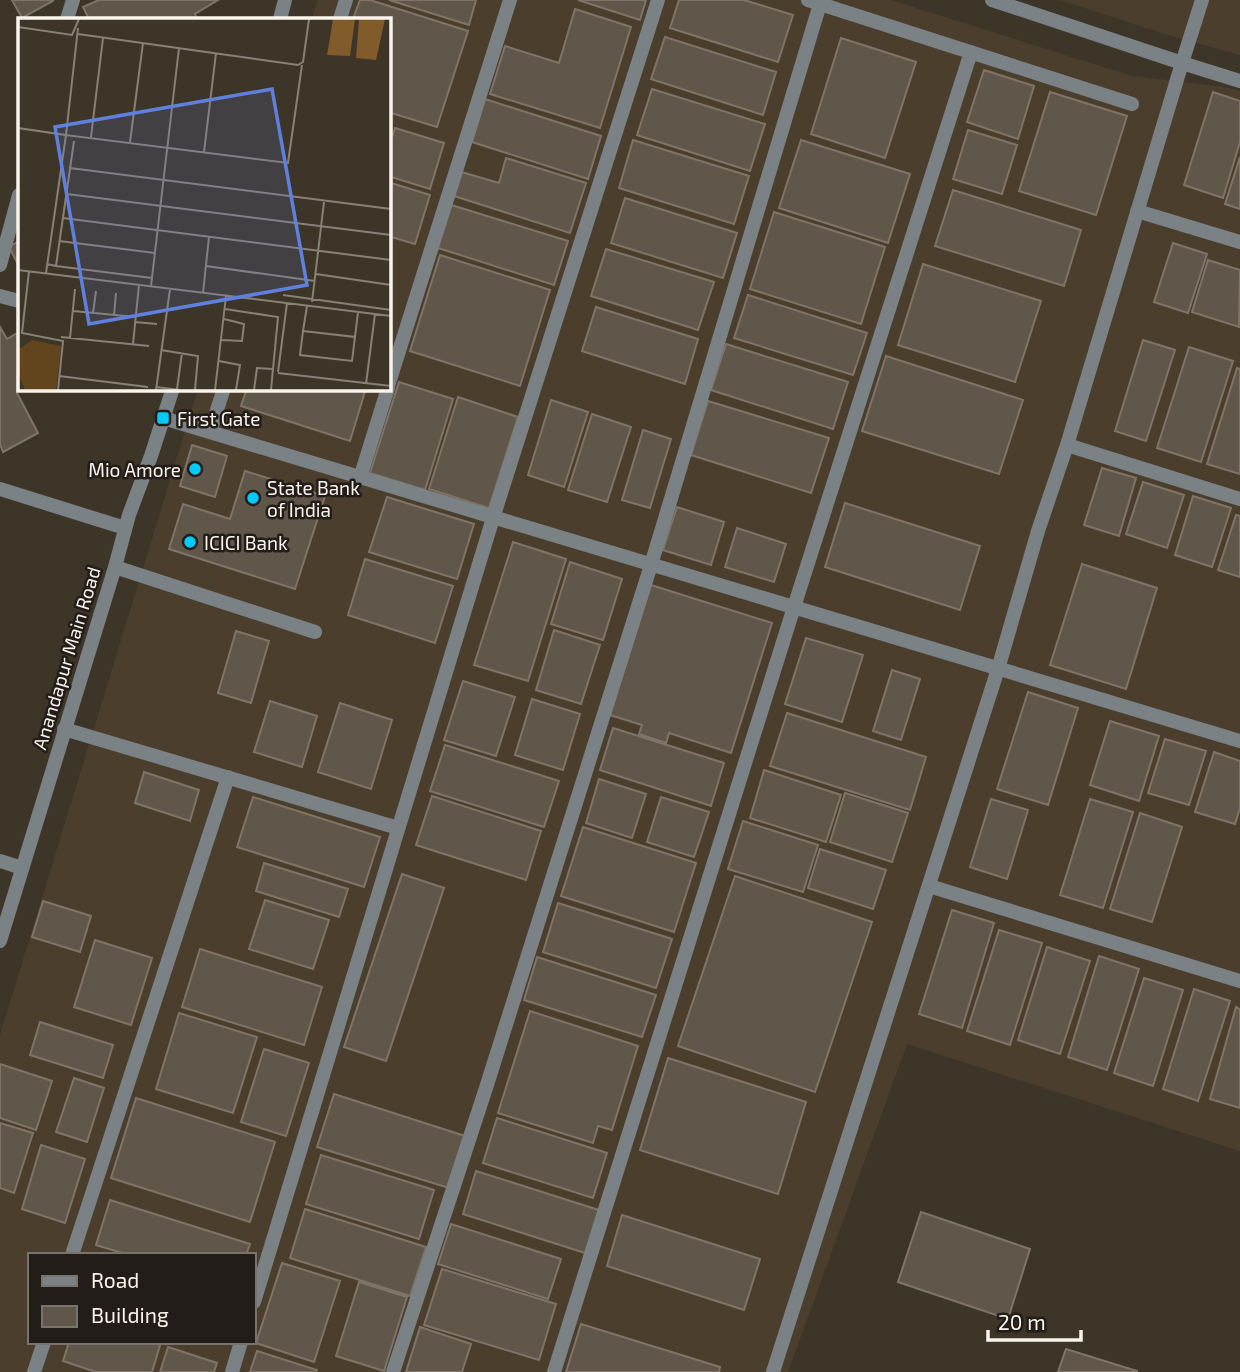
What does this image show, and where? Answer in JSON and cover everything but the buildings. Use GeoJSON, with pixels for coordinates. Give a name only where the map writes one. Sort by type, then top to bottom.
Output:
{"type":"FeatureCollection","features":[{"type":"Feature","properties":{"kind":"street"},"geometry":{"type":"LineString","coordinates":[[67,18],[73,0]]}},
{"type":"Feature","properties":{"kind":"street"},"geometry":{"type":"LineString","coordinates":[[280,18],[285,0]]}},
{"type":"Feature","properties":{"kind":"street"},"geometry":{"type":"LineString","coordinates":[[340,18],[346,0]]}},
{"type":"Feature","properties":{"kind":"street"},"geometry":{"type":"LineString","coordinates":[[390,381],[510,0]]}},
{"type":"Feature","properties":{"kind":"street"},"geometry":{"type":"LineString","coordinates":[[256,1295],[493,518],[658,0]]}},
{"type":"Feature","properties":{"kind":"street"},"geometry":{"type":"LineString","coordinates":[[992,0],[1240,81]]}},
{"type":"Feature","properties":{"kind":"street"},"geometry":{"type":"LineString","coordinates":[[773,1372],[998,669],[1202,0]]}},
{"type":"Feature","properties":{"kind":"street"},"geometry":{"type":"LineString","coordinates":[[393,1372],[651,565],[814,2],[1132,104]]}},
{"type":"Feature","properties":{"kind":"street"},"geometry":{"type":"LineString","coordinates":[[554,1372],[971,52]]}},
{"type":"Feature","properties":{"kind":"street"},"geometry":{"type":"LineString","coordinates":[[0,265],[18,199]]}},
{"type":"Feature","properties":{"kind":"street"},"geometry":{"type":"LineString","coordinates":[[1137,211],[1240,242]]}},
{"type":"Feature","properties":{"kind":"street"},"geometry":{"type":"LineString","coordinates":[[0,296],[18,301]]}},
{"type":"Feature","properties":{"kind":"street","name":"Anandapur Main Road"},"geometry":{"type":"LineString","coordinates":[[0,941],[125,528],[172,390]]}},
{"type":"Feature","properties":{"kind":"street"},"geometry":{"type":"LineString","coordinates":[[210,432],[223,390]]}},
{"type":"Feature","properties":{"kind":"street"},"geometry":{"type":"LineString","coordinates":[[360,478],[387,390]]}},
{"type":"Feature","properties":{"kind":"street"},"geometry":{"type":"LineString","coordinates":[[163,418],[1240,741]]}},
{"type":"Feature","properties":{"kind":"street"},"geometry":{"type":"LineString","coordinates":[[1067,445],[1240,499]]}},
{"type":"Feature","properties":{"kind":"street"},"geometry":{"type":"LineString","coordinates":[[0,489],[125,528]]}},
{"type":"Feature","properties":{"kind":"street"},"geometry":{"type":"LineString","coordinates":[[115,567],[315,632]]}},
{"type":"Feature","properties":{"kind":"street"},"geometry":{"type":"LineString","coordinates":[[64,729],[398,828]]}},
{"type":"Feature","properties":{"kind":"street"},"geometry":{"type":"LineString","coordinates":[[73,1253],[228,777]]}},
{"type":"Feature","properties":{"kind":"street"},"geometry":{"type":"LineString","coordinates":[[0,861],[22,868]]}},
{"type":"Feature","properties":{"kind":"street"},"geometry":{"type":"LineString","coordinates":[[929,886],[1240,981]]}},
{"type":"Feature","properties":{"kind":"street"},"geometry":{"type":"LineString","coordinates":[[34,1372],[43,1344]]}},
{"type":"Feature","properties":{"kind":"street"},"geometry":{"type":"LineString","coordinates":[[232,1372],[241,1344]]}},
{"type":"Feature","properties":{"kind":"shaded area"},"geometry":{"type":"Polygon","coordinates":[[[318,0],[891,0],[1132,76],[1240,91],[1240,1151],[907,1044],[788,1372],[0,1372],[0,1035],[198,390],[390,390],[390,18],[312,18],[318,0]]]}},
{"type":"Feature","properties":{"kind":"shaded area"},"geometry":{"type":"Polygon","coordinates":[[[1060,0],[1240,0],[1240,55],[1168,35],[1060,0]]]}},
{"type":"Feature","properties":{"kind":"place","name":"First Gate"},"geometry":{"type":"Point","coordinates":[163,418]}},
{"type":"Feature","properties":{"kind":"place","name":"Mio Amore"},"geometry":{"type":"Point","coordinates":[195,469]}},
{"type":"Feature","properties":{"kind":"place","name":"State Bank of India"},"geometry":{"type":"Point","coordinates":[253,498]}},
{"type":"Feature","properties":{"kind":"place","name":"ICICI Bank"},"geometry":{"type":"Point","coordinates":[190,542]}}]}
